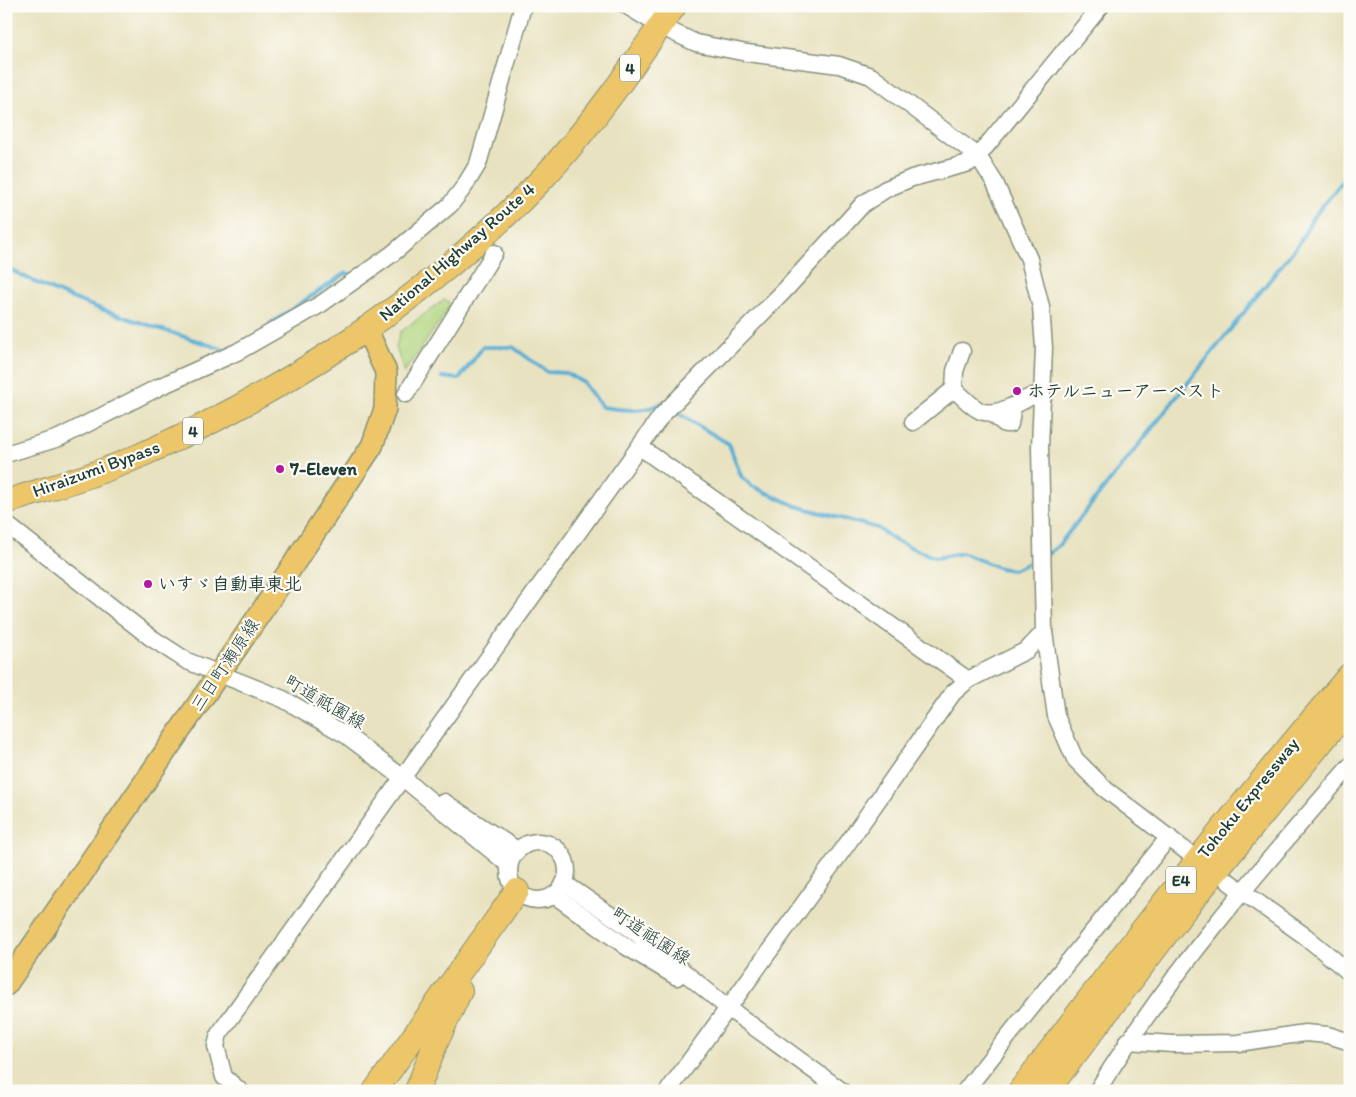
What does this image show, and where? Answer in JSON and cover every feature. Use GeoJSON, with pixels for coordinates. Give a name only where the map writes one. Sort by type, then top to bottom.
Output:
{"type":"FeatureCollection","features":[{"type":"Feature","properties":{"kind":"highway","name":"National Highway Route 4"},"geometry":{"type":"LineString","coordinates":[[367,330],[496,224],[543,178],[585,128],[674,6]]}},
{"type":"Feature","properties":{"kind":"highway","name":"Hiraizumi Bypass"},"geometry":{"type":"LineString","coordinates":[[6,502],[129,460],[222,418],[367,330]]}},
{"type":"Feature","properties":{"kind":"highway","name":"Tohoku Expressway"},"geometry":{"type":"LineString","coordinates":[[1020,1091],[1251,792],[1350,675]]}},
{"type":"Feature","properties":{"kind":"highway","name":"Tohoku Expressway"},"geometry":{"type":"LineString","coordinates":[[1047,1091],[1191,902],[1350,707]]}},
{"type":"Feature","properties":{"kind":"highway"},"geometry":{"type":"LineString","coordinates":[[376,1091],[522,895]]}},
{"type":"Feature","properties":{"kind":"highway"},"geometry":{"type":"LineString","coordinates":[[417,1091],[451,1007],[463,985],[522,895]]}},
{"type":"Feature","properties":{"kind":"highway"},"geometry":{"type":"LineString","coordinates":[[1059,1091],[1103,1016]]}},
{"type":"Feature","properties":{"kind":"main road","name":"三日町瀬原線"},"geometry":{"type":"LineString","coordinates":[[6,985],[220,673],[372,446],[385,409],[386,372],[367,330]]}},
{"type":"Feature","properties":{"kind":"street"},"geometry":{"type":"LineString","coordinates":[[6,454],[58,438],[159,387],[237,352],[321,304],[392,254],[450,205],[478,164],[523,6]]}},
{"type":"Feature","properties":{"kind":"street"},"geometry":{"type":"LineString","coordinates":[[626,6],[660,26],[696,42],[746,53],[839,65],[870,76],[978,156],[995,183],[1030,259],[1041,307],[1044,348],[1040,448],[1044,632],[1056,716],[1074,759],[1105,789],[1190,854]]}},
{"type":"Feature","properties":{"kind":"street"},"geometry":{"type":"LineString","coordinates":[[240,1091],[224,1076],[216,1046],[220,1034],[662,415],[785,290],[864,204],[886,189],[912,178],[969,164],[978,156],[1101,6]]}},
{"type":"Feature","properties":{"kind":"street"},"geometry":{"type":"LineString","coordinates":[[406,394],[494,253]]}},
{"type":"Feature","properties":{"kind":"street"},"geometry":{"type":"LineString","coordinates":[[913,422],[954,389],[955,371],[962,351]]}},
{"type":"Feature","properties":{"kind":"street"},"geometry":{"type":"LineString","coordinates":[[954,389],[978,411],[992,413],[1004,424],[1010,424],[1013,406],[1032,396],[1043,398]]}},
{"type":"Feature","properties":{"kind":"street"},"geometry":{"type":"LineString","coordinates":[[640,447],[968,680]]}},
{"type":"Feature","properties":{"kind":"street","name":"町道祗園線"},"geometry":{"type":"LineString","coordinates":[[6,524],[150,637],[187,661],[283,699],[346,735],[404,778],[509,865]]}},
{"type":"Feature","properties":{"kind":"street"},"geometry":{"type":"LineString","coordinates":[[668,1091],[954,693],[968,680],[1027,650],[1044,632]]}},
{"type":"Feature","properties":{"kind":"street"},"geometry":{"type":"LineString","coordinates":[[1096,1091],[1127,1041],[1235,887],[1350,766]]}},
{"type":"Feature","properties":{"kind":"street","name":"町道祗園線"},"geometry":{"type":"LineString","coordinates":[[404,778],[467,816],[518,850]]}},
{"type":"Feature","properties":{"kind":"street"},"geometry":{"type":"LineString","coordinates":[[965,1091],[1048,984],[1068,963],[1169,837]]}},
{"type":"Feature","properties":{"kind":"street"},"geometry":{"type":"LineString","coordinates":[[534,842],[553,846],[564,860],[567,870],[559,889],[541,900],[522,895],[510,879],[509,865],[518,850],[534,842]]}},
{"type":"Feature","properties":{"kind":"street"},"geometry":{"type":"LineString","coordinates":[[1235,887],[1305,936],[1350,973]]}},
{"type":"Feature","properties":{"kind":"street","name":"町道祗園線"},"geometry":{"type":"LineString","coordinates":[[559,889],[627,947],[728,1008],[842,1091]]}},
{"type":"Feature","properties":{"kind":"street"},"geometry":{"type":"LineString","coordinates":[[1127,1041],[1173,1044],[1238,1043],[1305,1032],[1328,1034],[1350,1042]]}},
{"type":"Feature","properties":{"kind":"green space"},"geometry":{"type":"Polygon","coordinates":[[[445,299],[451,305],[404,373],[396,347],[400,332],[445,299]]]}},
{"type":"Feature","properties":{"kind":"waterway"},"geometry":{"type":"LineString","coordinates":[[1048,554],[1058,546],[1300,242],[1312,219],[1350,172]]}},
{"type":"Feature","properties":{"kind":"waterway"},"geometry":{"type":"LineString","coordinates":[[6,267],[32,281],[86,304],[227,351]]}},
{"type":"Feature","properties":{"kind":"waterway"},"geometry":{"type":"LineString","coordinates":[[270,324],[346,273],[352,275]]}},
{"type":"Feature","properties":{"kind":"waterway"},"geometry":{"type":"LineString","coordinates":[[442,377],[459,379],[483,347],[513,347],[547,372],[566,373],[583,382],[602,407],[635,410],[651,408],[665,401]]}},
{"type":"Feature","properties":{"kind":"waterway"},"geometry":{"type":"LineString","coordinates":[[674,409],[729,444],[741,476],[752,486],[796,506],[877,528],[896,541],[936,558],[962,553],[1000,568],[1013,570],[1034,561]]}},
{"type":"Feature","properties":{"kind":"place","name":"ホテルニューアーベスト"},"geometry":{"type":"Point","coordinates":[1017,391]}},
{"type":"Feature","properties":{"kind":"place","name":"7-Eleven"},"geometry":{"type":"Point","coordinates":[280,469]}},
{"type":"Feature","properties":{"kind":"place","name":"いすゞ自動車東北"},"geometry":{"type":"Point","coordinates":[148,584]}}]}
